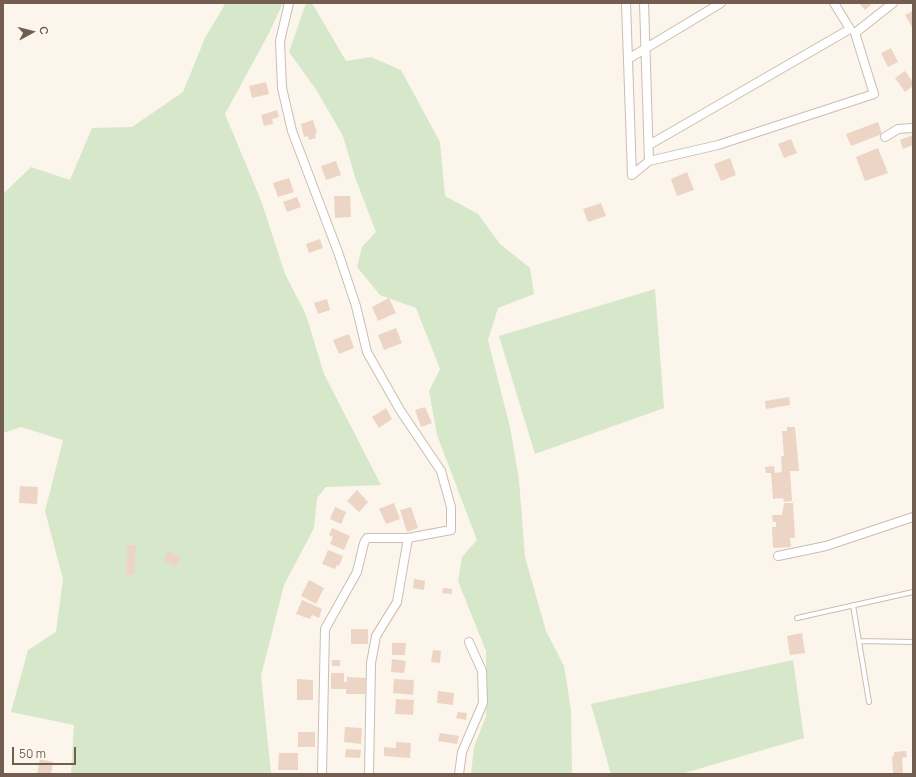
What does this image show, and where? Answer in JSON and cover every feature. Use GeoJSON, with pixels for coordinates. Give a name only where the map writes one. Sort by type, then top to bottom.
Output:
{"type":"FeatureCollection","features":[{"type":"Feature","properties":{"kind":"street"},"geometry":{"type":"LineString","coordinates":[[289,3],[280,40],[282,88],[292,131],[338,252],[356,306],[367,352],[400,410],[440,471],[451,507],[451,530],[408,538],[368,538],[364,543],[357,572],[326,629],[322,774]]}},
{"type":"Feature","properties":{"kind":"street"},"geometry":{"type":"LineString","coordinates":[[626,3],[632,175],[649,162],[718,145],[874,94],[853,31],[834,3]]}},
{"type":"Feature","properties":{"kind":"street"},"geometry":{"type":"LineString","coordinates":[[644,3],[649,162]]}},
{"type":"Feature","properties":{"kind":"street"},"geometry":{"type":"LineString","coordinates":[[628,59],[645,47],[721,3]]}},
{"type":"Feature","properties":{"kind":"street"},"geometry":{"type":"LineString","coordinates":[[648,145],[853,31],[893,3]]}},
{"type":"Feature","properties":{"kind":"street"},"geometry":{"type":"LineString","coordinates":[[885,138],[898,129],[913,128]]}},
{"type":"Feature","properties":{"kind":"street"},"geometry":{"type":"LineString","coordinates":[[778,556],[826,546],[913,517]]}},
{"type":"Feature","properties":{"kind":"street"},"geometry":{"type":"LineString","coordinates":[[369,774],[371,663],[376,636],[397,602],[408,538]]}},
{"type":"Feature","properties":{"kind":"street"},"geometry":{"type":"LineString","coordinates":[[459,774],[462,752],[482,703],[482,671],[469,642]]}},
{"type":"Feature","properties":{"kind":"lane"},"geometry":{"type":"LineString","coordinates":[[797,618],[913,592]]}},
{"type":"Feature","properties":{"kind":"lane"},"geometry":{"type":"LineString","coordinates":[[853,605],[869,702]]}},
{"type":"Feature","properties":{"kind":"lane"},"geometry":{"type":"LineString","coordinates":[[859,641],[913,642]]}},
{"type":"Feature","properties":{"kind":"green space"},"geometry":{"type":"Polygon","coordinates":[[[224,3],[283,3],[269,33],[225,114],[262,203],[285,274],[306,315],[324,374],[381,485],[326,487],[317,498],[314,528],[284,585],[261,676],[271,774],[71,774],[74,725],[11,712],[28,650],[56,632],[63,579],[45,511],[63,440],[21,427],[3,433],[3,194],[31,167],[70,180],[92,128],[132,127],[183,92],[205,38],[224,6],[224,3]]]}},
{"type":"Feature","properties":{"kind":"green space"},"geometry":{"type":"Polygon","coordinates":[[[306,3],[312,3],[346,61],[371,57],[401,70],[440,142],[445,196],[478,214],[500,244],[530,268],[534,294],[498,308],[488,340],[510,427],[519,480],[525,557],[546,631],[564,666],[571,710],[572,774],[471,774],[474,747],[486,716],[486,651],[458,581],[462,557],[477,540],[437,435],[429,391],[440,369],[416,308],[380,295],[357,267],[362,247],[376,232],[355,177],[343,136],[317,91],[289,52],[306,3]]]}},
{"type":"Feature","properties":{"kind":"green space"},"geometry":{"type":"Polygon","coordinates":[[[655,289],[664,408],[535,454],[499,336],[655,289]]]}},
{"type":"Feature","properties":{"kind":"green space"},"geometry":{"type":"Polygon","coordinates":[[[793,660],[804,738],[681,774],[611,774],[591,704],[793,660]]]}},
{"type":"Feature","properties":{"kind":"building"},"geometry":{"type":"Polygon","coordinates":[[[859,3],[869,3],[871,5],[865,10],[859,3]]]}},
{"type":"Feature","properties":{"kind":"building"},"geometry":{"type":"Polygon","coordinates":[[[913,11],[913,29],[905,15],[913,11]]]}},
{"type":"Feature","properties":{"kind":"building"},"geometry":{"type":"Polygon","coordinates":[[[891,48],[898,62],[888,67],[881,53],[891,48]]]}},
{"type":"Feature","properties":{"kind":"building"},"geometry":{"type":"Polygon","coordinates":[[[905,71],[913,82],[913,86],[905,92],[895,78],[905,71]]]}},
{"type":"Feature","properties":{"kind":"building"},"geometry":{"type":"Polygon","coordinates":[[[266,82],[269,94],[252,98],[249,86],[266,82]]]}},
{"type":"Feature","properties":{"kind":"building"},"geometry":{"type":"Polygon","coordinates":[[[277,110],[279,117],[272,119],[273,124],[264,126],[261,115],[277,110]]]}},
{"type":"Feature","properties":{"kind":"building"},"geometry":{"type":"Polygon","coordinates":[[[313,120],[317,133],[315,134],[316,138],[309,140],[308,136],[304,137],[301,124],[313,120]]]}},
{"type":"Feature","properties":{"kind":"building"},"geometry":{"type":"Polygon","coordinates":[[[878,122],[882,134],[851,146],[846,134],[878,122]]]}},
{"type":"Feature","properties":{"kind":"building"},"geometry":{"type":"Polygon","coordinates":[[[913,135],[913,145],[903,149],[900,140],[913,135]]]}},
{"type":"Feature","properties":{"kind":"building"},"geometry":{"type":"Polygon","coordinates":[[[791,139],[797,153],[784,158],[778,144],[791,139]]]}},
{"type":"Feature","properties":{"kind":"building"},"geometry":{"type":"Polygon","coordinates":[[[878,148],[888,173],[865,181],[856,157],[878,148]]]}},
{"type":"Feature","properties":{"kind":"building"},"geometry":{"type":"Polygon","coordinates":[[[730,158],[736,175],[721,181],[714,164],[730,158]]]}},
{"type":"Feature","properties":{"kind":"building"},"geometry":{"type":"Polygon","coordinates":[[[336,161],[341,175],[326,180],[321,166],[336,161]]]}},
{"type":"Feature","properties":{"kind":"building"},"geometry":{"type":"Polygon","coordinates":[[[687,172],[694,190],[677,196],[671,179],[687,172]]]}},
{"type":"Feature","properties":{"kind":"building"},"geometry":{"type":"Polygon","coordinates":[[[289,178],[294,192],[278,197],[273,183],[289,178]]]}},
{"type":"Feature","properties":{"kind":"building"},"geometry":{"type":"Polygon","coordinates":[[[334,196],[350,196],[351,217],[335,218],[334,196]]]}},
{"type":"Feature","properties":{"kind":"building"},"geometry":{"type":"Polygon","coordinates":[[[297,197],[301,207],[287,212],[283,202],[297,197]]]}},
{"type":"Feature","properties":{"kind":"building"},"geometry":{"type":"Polygon","coordinates":[[[601,203],[606,216],[588,222],[583,209],[601,203]]]}},
{"type":"Feature","properties":{"kind":"building"},"geometry":{"type":"Polygon","coordinates":[[[320,239],[323,248],[309,253],[306,244],[320,239]]]}},
{"type":"Feature","properties":{"kind":"building"},"geometry":{"type":"Polygon","coordinates":[[[389,298],[396,313],[378,321],[372,307],[389,298]]]}},
{"type":"Feature","properties":{"kind":"building"},"geometry":{"type":"Polygon","coordinates":[[[327,299],[330,310],[318,314],[314,303],[327,299]]]}},
{"type":"Feature","properties":{"kind":"building"},"geometry":{"type":"Polygon","coordinates":[[[396,328],[402,343],[384,350],[378,335],[396,328]]]}},
{"type":"Feature","properties":{"kind":"building"},"geometry":{"type":"Polygon","coordinates":[[[349,334],[354,348],[339,354],[333,340],[349,334]]]}},
{"type":"Feature","properties":{"kind":"building"},"geometry":{"type":"Polygon","coordinates":[[[789,397],[790,405],[766,409],[765,401],[789,397]]]}},
{"type":"Feature","properties":{"kind":"building"},"geometry":{"type":"Polygon","coordinates":[[[425,407],[432,423],[421,427],[415,410],[425,407]]]}},
{"type":"Feature","properties":{"kind":"building"},"geometry":{"type":"Polygon","coordinates":[[[386,408],[392,419],[379,428],[372,417],[386,408]]]}},
{"type":"Feature","properties":{"kind":"building"},"geometry":{"type":"Polygon","coordinates":[[[787,427],[795,427],[799,471],[790,471],[792,501],[784,502],[783,498],[773,499],[771,473],[766,473],[765,467],[774,466],[775,473],[782,472],[781,456],[784,456],[782,431],[787,431],[787,427]]]}},
{"type":"Feature","properties":{"kind":"building"},"geometry":{"type":"Polygon","coordinates":[[[20,486],[38,487],[37,504],[19,503],[20,486]]]}},
{"type":"Feature","properties":{"kind":"building"},"geometry":{"type":"Polygon","coordinates":[[[357,490],[368,502],[359,512],[347,501],[357,490]]]}},
{"type":"Feature","properties":{"kind":"building"},"geometry":{"type":"Polygon","coordinates":[[[394,503],[400,519],[386,524],[379,509],[394,503]]]}},
{"type":"Feature","properties":{"kind":"building"},"geometry":{"type":"Polygon","coordinates":[[[784,503],[793,503],[795,538],[790,538],[791,547],[773,548],[772,527],[776,527],[776,522],[773,522],[772,515],[782,515],[784,503]]]}},
{"type":"Feature","properties":{"kind":"building"},"geometry":{"type":"Polygon","coordinates":[[[335,507],[346,512],[341,524],[330,519],[335,507]]]}},
{"type":"Feature","properties":{"kind":"building"},"geometry":{"type":"Polygon","coordinates":[[[411,507],[418,528],[407,532],[400,510],[411,507]]]}},
{"type":"Feature","properties":{"kind":"building"},"geometry":{"type":"Polygon","coordinates":[[[332,528],[350,536],[344,550],[330,544],[333,537],[329,535],[332,528]]]}},
{"type":"Feature","properties":{"kind":"building"},"geometry":{"type":"Polygon","coordinates":[[[127,545],[136,545],[134,575],[126,575],[127,545]]]}},
{"type":"Feature","properties":{"kind":"building"},"geometry":{"type":"Polygon","coordinates":[[[328,550],[343,556],[339,566],[337,565],[335,569],[322,564],[328,550]]]}},
{"type":"Feature","properties":{"kind":"building"},"geometry":{"type":"Polygon","coordinates":[[[168,551],[181,557],[176,567],[164,561],[168,551]]]}},
{"type":"Feature","properties":{"kind":"building"},"geometry":{"type":"Polygon","coordinates":[[[414,579],[425,581],[424,590],[413,588],[414,579]]]}},
{"type":"Feature","properties":{"kind":"building"},"geometry":{"type":"Polygon","coordinates":[[[309,580],[324,588],[316,604],[301,596],[309,580]]]}},
{"type":"Feature","properties":{"kind":"building"},"geometry":{"type":"Polygon","coordinates":[[[443,588],[452,589],[452,594],[442,593],[443,588]]]}},
{"type":"Feature","properties":{"kind":"building"},"geometry":{"type":"Polygon","coordinates":[[[302,600],[322,609],[319,618],[312,615],[310,619],[296,614],[302,600]]]}},
{"type":"Feature","properties":{"kind":"building"},"geometry":{"type":"Polygon","coordinates":[[[351,629],[368,629],[368,644],[351,644],[351,629]]]}},
{"type":"Feature","properties":{"kind":"building"},"geometry":{"type":"Polygon","coordinates":[[[802,633],[805,653],[790,655],[787,636],[802,633]]]}},
{"type":"Feature","properties":{"kind":"building"},"geometry":{"type":"Polygon","coordinates":[[[392,643],[406,643],[405,655],[392,655],[392,643]]]}},
{"type":"Feature","properties":{"kind":"building"},"geometry":{"type":"Polygon","coordinates":[[[433,650],[441,651],[440,663],[431,662],[433,650]]]}},
{"type":"Feature","properties":{"kind":"building"},"geometry":{"type":"Polygon","coordinates":[[[392,659],[406,661],[404,673],[391,672],[392,659]]]}},
{"type":"Feature","properties":{"kind":"building"},"geometry":{"type":"Polygon","coordinates":[[[332,660],[340,660],[340,666],[332,666],[332,660]]]}},
{"type":"Feature","properties":{"kind":"building"},"geometry":{"type":"Polygon","coordinates":[[[331,673],[344,673],[344,682],[347,682],[347,677],[366,678],[365,694],[346,694],[346,689],[331,689],[331,673]]]}},
{"type":"Feature","properties":{"kind":"building"},"geometry":{"type":"Polygon","coordinates":[[[297,679],[313,680],[313,700],[297,700],[297,679]]]}},
{"type":"Feature","properties":{"kind":"building"},"geometry":{"type":"Polygon","coordinates":[[[394,679],[414,680],[413,695],[393,693],[394,679]]]}},
{"type":"Feature","properties":{"kind":"building"},"geometry":{"type":"Polygon","coordinates":[[[438,691],[454,693],[453,705],[437,703],[438,691]]]}},
{"type":"Feature","properties":{"kind":"building"},"geometry":{"type":"Polygon","coordinates":[[[396,699],[414,700],[413,715],[395,714],[396,699]]]}},
{"type":"Feature","properties":{"kind":"building"},"geometry":{"type":"Polygon","coordinates":[[[458,712],[467,713],[466,720],[456,718],[458,712]]]}},
{"type":"Feature","properties":{"kind":"building"},"geometry":{"type":"Polygon","coordinates":[[[345,727],[362,728],[361,744],[344,742],[345,727]]]}},
{"type":"Feature","properties":{"kind":"building"},"geometry":{"type":"Polygon","coordinates":[[[298,732],[315,732],[315,747],[298,747],[298,732]]]}},
{"type":"Feature","properties":{"kind":"building"},"geometry":{"type":"Polygon","coordinates":[[[440,733],[459,736],[457,744],[438,741],[440,733]]]}},
{"type":"Feature","properties":{"kind":"building"},"geometry":{"type":"Polygon","coordinates":[[[396,742],[411,743],[410,758],[384,756],[384,747],[396,748],[396,742]]]}},
{"type":"Feature","properties":{"kind":"building"},"geometry":{"type":"Polygon","coordinates":[[[346,749],[361,750],[360,758],[345,757],[346,749]]]}},
{"type":"Feature","properties":{"kind":"building"},"geometry":{"type":"Polygon","coordinates":[[[906,751],[907,757],[902,758],[903,774],[893,774],[892,757],[894,756],[894,752],[906,751]]]}},
{"type":"Feature","properties":{"kind":"building"},"geometry":{"type":"Polygon","coordinates":[[[279,753],[298,753],[298,770],[278,770],[279,753]]]}},
{"type":"Feature","properties":{"kind":"building"},"geometry":{"type":"Polygon","coordinates":[[[40,759],[53,762],[51,774],[37,774],[40,759]]]}}]}
